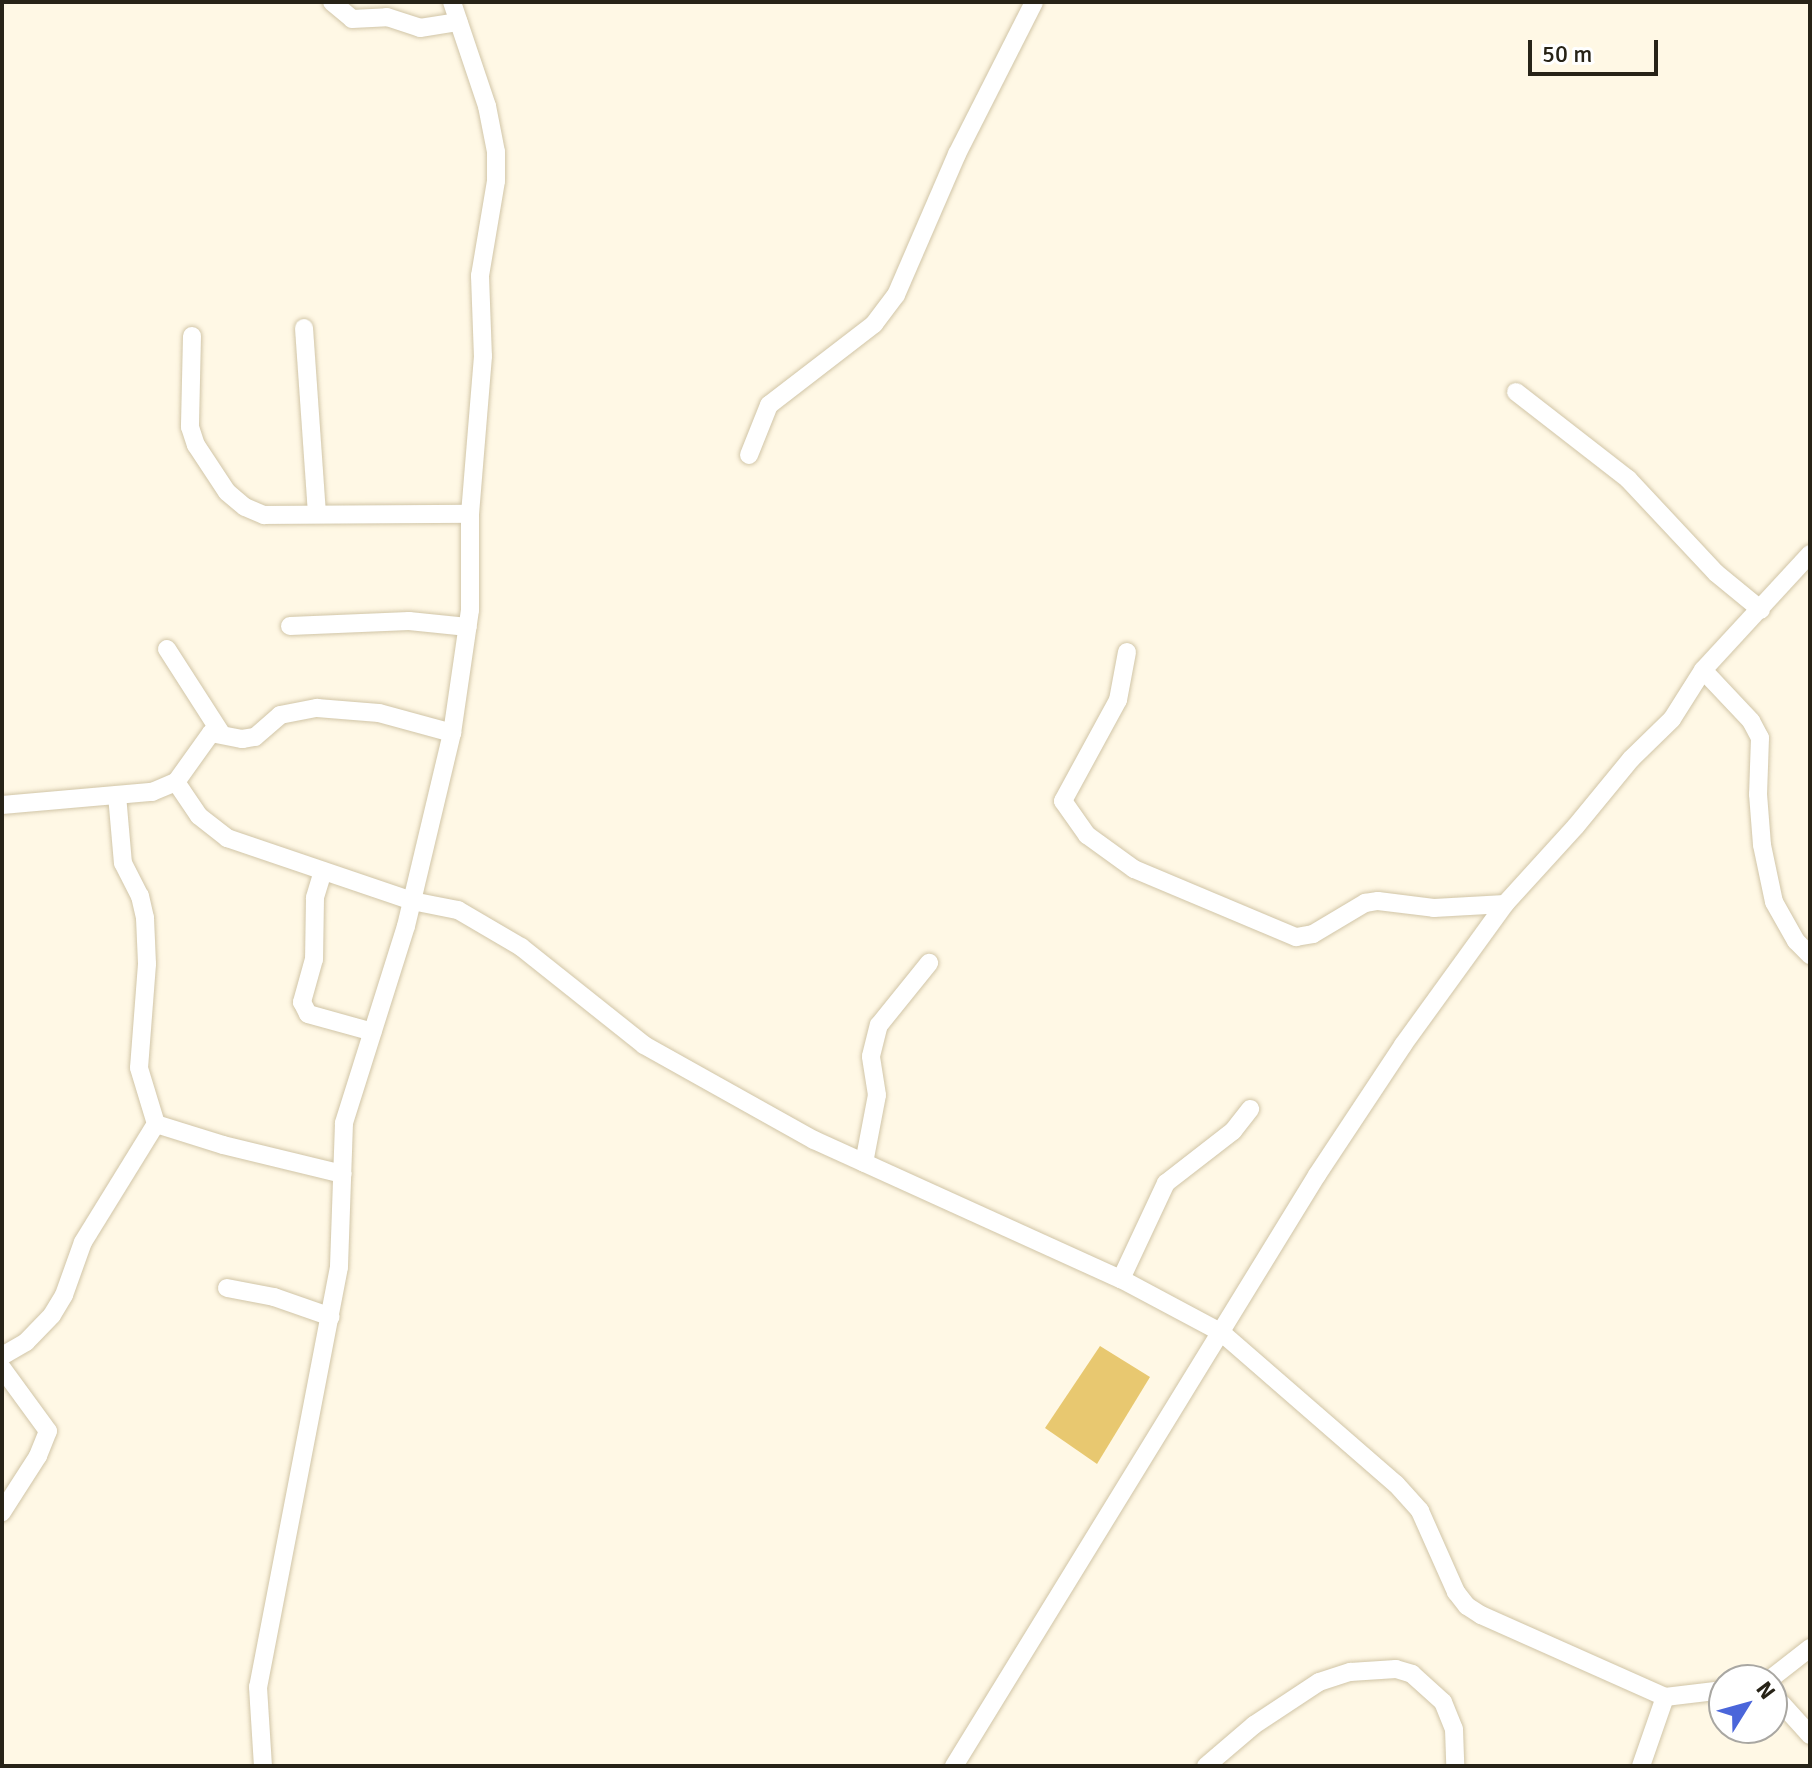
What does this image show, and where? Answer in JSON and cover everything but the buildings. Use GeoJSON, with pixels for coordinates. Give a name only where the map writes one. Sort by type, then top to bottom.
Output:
{"type":"FeatureCollection","features":[{"type":"Feature","properties":{"kind":"street"},"geometry":{"type":"LineString","coordinates":[[332,2],[352,19],[387,17],[420,28],[459,22]]}},
{"type":"Feature","properties":{"kind":"street"},"geometry":{"type":"LineString","coordinates":[[263,1766],[258,1687],[339,1267],[344,1123],[412,901],[452,733],[468,627],[470,514],[483,356],[480,276],[496,181],[496,152],[487,106],[452,2]]}},
{"type":"Feature","properties":{"kind":"street"},"geometry":{"type":"LineString","coordinates":[[749,455],[769,405],[874,324],[896,295],[957,154],[1034,2]]}},
{"type":"Feature","properties":{"kind":"street"},"geometry":{"type":"LineString","coordinates":[[304,328],[317,512]]}},
{"type":"Feature","properties":{"kind":"street"},"geometry":{"type":"LineString","coordinates":[[192,336],[190,427],[196,445],[227,492],[245,507],[264,515],[317,512],[470,514]]}},
{"type":"Feature","properties":{"kind":"street"},"geometry":{"type":"LineString","coordinates":[[1516,392],[1628,479],[1716,573],[1761,610]]}},
{"type":"Feature","properties":{"kind":"street"},"geometry":{"type":"LineString","coordinates":[[954,1766],[1317,1175],[1403,1045],[1505,904],[1576,826],[1631,759],[1672,719],[1703,670],[1810,554]]}},
{"type":"Feature","properties":{"kind":"street"},"geometry":{"type":"LineString","coordinates":[[290,626],[409,621],[468,627]]}},
{"type":"Feature","properties":{"kind":"street"},"geometry":{"type":"LineString","coordinates":[[167,649],[221,733]]}},
{"type":"Feature","properties":{"kind":"street"},"geometry":{"type":"LineString","coordinates":[[1127,652],[1118,700],[1063,801],[1087,835],[1134,869],[1296,937],[1313,934],[1365,903],[1378,901],[1434,908],[1505,904]]}},
{"type":"Feature","properties":{"kind":"street"},"geometry":{"type":"LineString","coordinates":[[1703,670],[1751,721],[1760,738],[1758,794],[1762,845],[1774,902],[1796,941],[1810,955]]}},
{"type":"Feature","properties":{"kind":"street"},"geometry":{"type":"LineString","coordinates":[[2,805],[152,792],[176,782],[211,733],[242,739],[255,737],[280,715],[317,708],[379,713],[452,733]]}},
{"type":"Feature","properties":{"kind":"street"},"geometry":{"type":"LineString","coordinates":[[176,782],[199,816],[227,838],[412,901],[458,910],[521,947],[644,1045],[814,1140],[1121,1279],[1222,1333],[1396,1484],[1420,1511],[1456,1592],[1467,1606],[1665,1697],[1708,1692]]}},
{"type":"Feature","properties":{"kind":"street"},"geometry":{"type":"LineString","coordinates":[[2,1356],[26,1342],[52,1315],[64,1295],[83,1242],[156,1124],[139,1068],[147,964],[145,918],[140,896],[123,863],[117,795]]}},
{"type":"Feature","properties":{"kind":"street"},"geometry":{"type":"LineString","coordinates":[[323,871],[315,898],[314,959],[302,1002],[308,1014],[373,1032]]}},
{"type":"Feature","properties":{"kind":"street"},"geometry":{"type":"LineString","coordinates":[[864,1163],[877,1095],[871,1056],[879,1025],[929,963]]}},
{"type":"Feature","properties":{"kind":"street"},"geometry":{"type":"LineString","coordinates":[[1121,1279],[1166,1183],[1233,1131],[1250,1109]]}},
{"type":"Feature","properties":{"kind":"street"},"geometry":{"type":"LineString","coordinates":[[156,1124],[223,1145],[343,1174]]}},
{"type":"Feature","properties":{"kind":"street"},"geometry":{"type":"LineString","coordinates":[[227,1288],[274,1297],[331,1317]]}},
{"type":"Feature","properties":{"kind":"street"},"geometry":{"type":"LineString","coordinates":[[2,1368],[48,1431],[38,1456],[2,1512]]}},
{"type":"Feature","properties":{"kind":"street"},"geometry":{"type":"LineString","coordinates":[[1788,1665],[1810,1648]]}},
{"type":"Feature","properties":{"kind":"street"},"geometry":{"type":"LineString","coordinates":[[1206,1766],[1254,1725],[1319,1682],[1350,1672],[1396,1669],[1412,1674],[1443,1702],[1454,1729],[1455,1766]]}},
{"type":"Feature","properties":{"kind":"street"},"geometry":{"type":"LineString","coordinates":[[1641,1766],[1665,1697]]}},
{"type":"Feature","properties":{"kind":"street"},"geometry":{"type":"LineString","coordinates":[[1788,1711],[1810,1735]]}}]}
